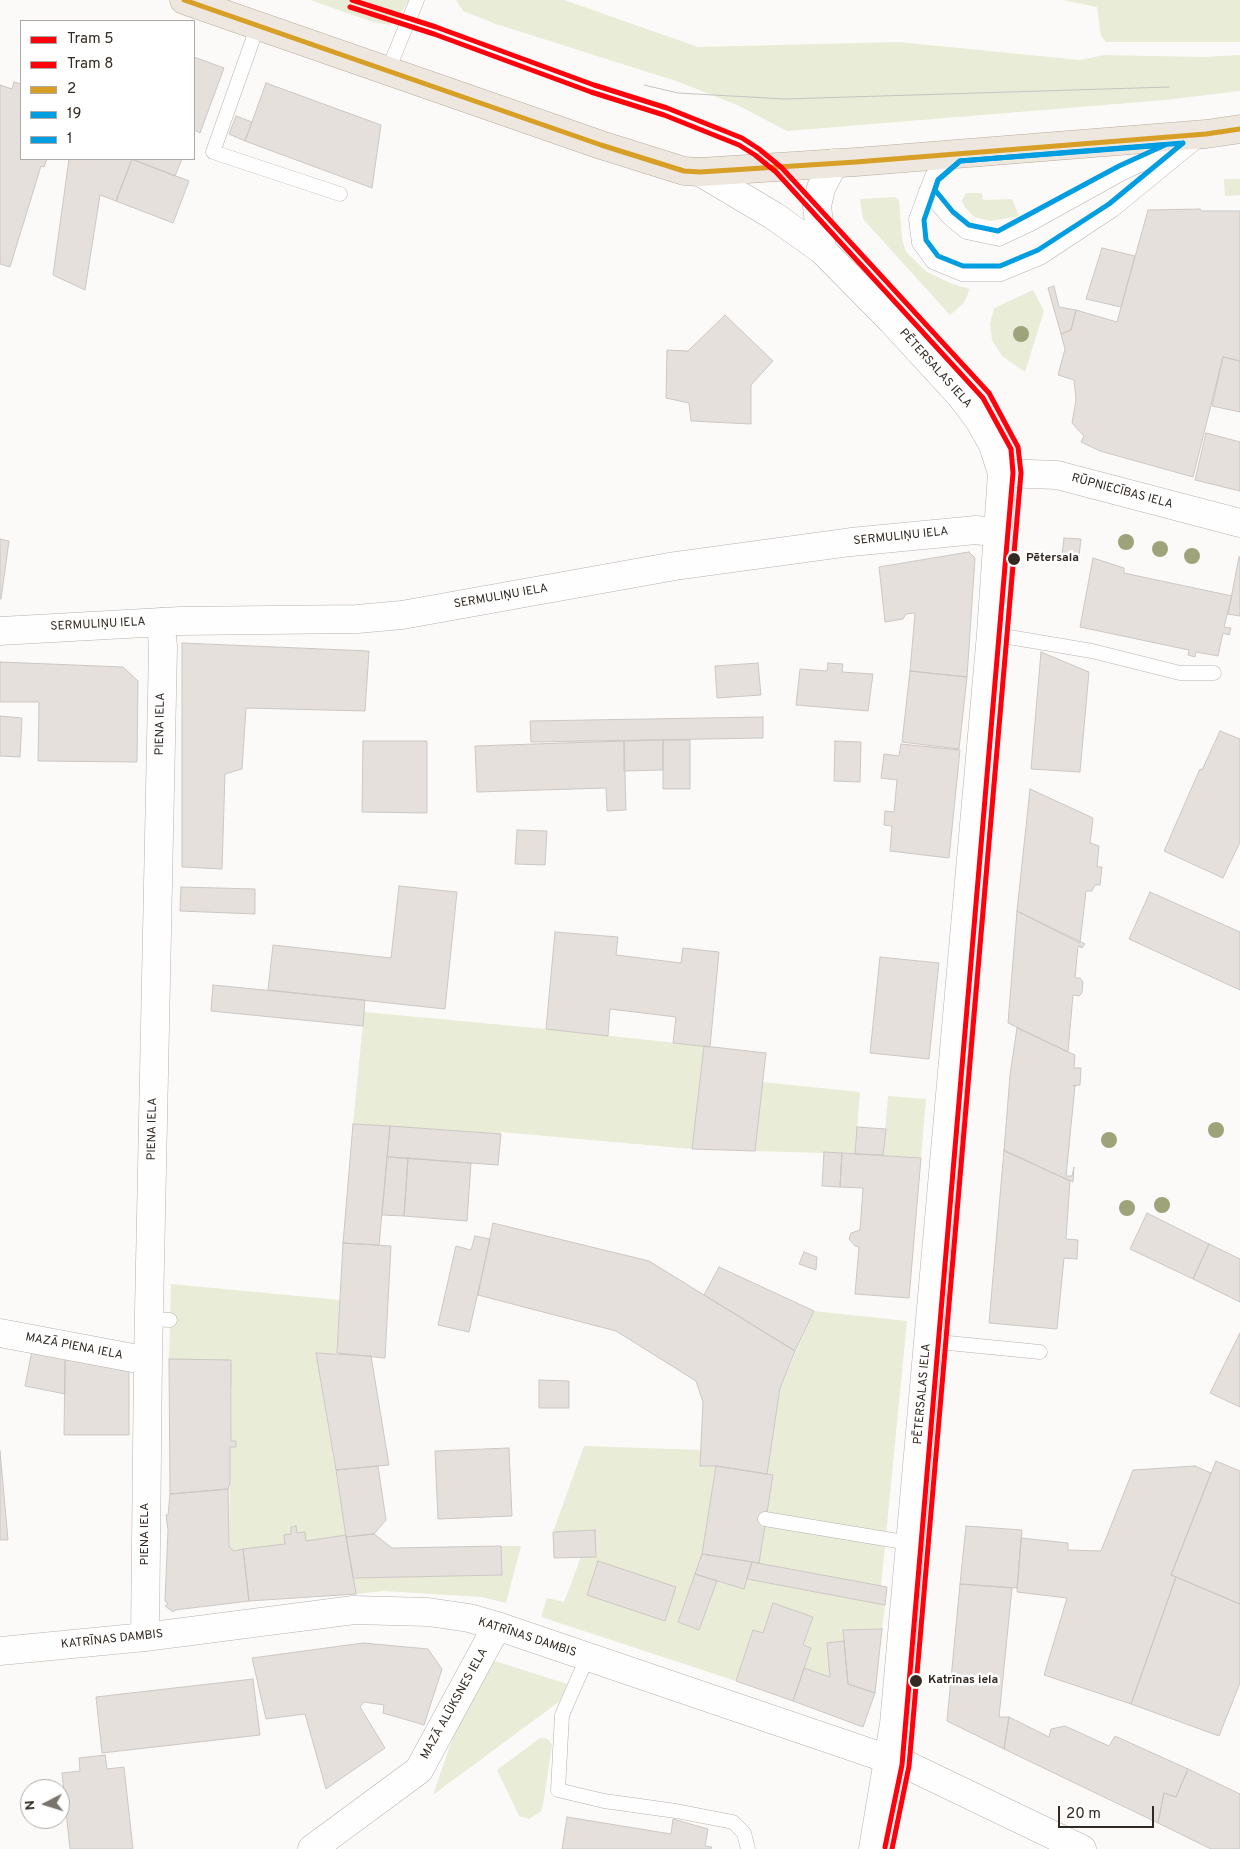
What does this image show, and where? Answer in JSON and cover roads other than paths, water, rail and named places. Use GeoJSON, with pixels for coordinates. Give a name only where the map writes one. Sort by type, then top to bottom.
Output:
{"type":"FeatureCollection","features":[{"type":"Feature","properties":{"kind":"main road"},"geometry":{"type":"LineString","coordinates":[[184,0],[601,145],[675,168],[700,172],[957,154],[1206,134],[1240,129]]}},
{"type":"Feature","properties":{"kind":"main road"},"geometry":{"type":"LineString","coordinates":[[1206,134],[1240,134]]}},
{"type":"Feature","properties":{"kind":"street"},"geometry":{"type":"LineString","coordinates":[[822,250],[818,206],[821,188],[834,163]]}},
{"type":"Feature","properties":{"kind":"street","name":"PĒTERSALAS IELA"},"geometry":{"type":"LineString","coordinates":[[700,172],[774,216],[822,250],[892,321],[960,395],[979,420],[994,445],[1002,473],[999,533],[890,1760],[873,1849]]}},
{"type":"Feature","properties":{"kind":"street","name":"RŪPNIECĪBAS IELA"},"geometry":{"type":"LineString","coordinates":[[1002,473],[1035,473],[1062,476],[1240,523]]}},
{"type":"Feature","properties":{"kind":"street","name":"SERMULIŅU IELA"},"geometry":{"type":"LineString","coordinates":[[0,631],[161,622],[357,619],[402,615],[685,565],[851,542],[976,530],[999,533]]}},
{"type":"Feature","properties":{"kind":"street","name":"PIENA IELA"},"geometry":{"type":"LineString","coordinates":[[145,1637],[148,1358],[160,1320],[163,647],[161,622]]}},
{"type":"Feature","properties":{"kind":"street","name":"MAZĀ PIENA IELA"},"geometry":{"type":"LineString","coordinates":[[0,1333],[133,1358],[148,1358]]}},
{"type":"Feature","properties":{"kind":"street","name":"KATRĪNAS DAMBIS"},"geometry":{"type":"LineString","coordinates":[[0,1651],[145,1637],[354,1610],[428,1612],[469,1618],[497,1626],[890,1760]]}},
{"type":"Feature","properties":{"kind":"street","name":"MAZĀ ALŪKSNES IELA"},"geometry":{"type":"LineString","coordinates":[[312,1849],[419,1770],[497,1626]]}},
{"type":"Feature","properties":{"kind":"street"},"geometry":{"type":"LineString","coordinates":[[890,1760],[920,1771],[1082,1849]]}},
{"type":"Feature","properties":{"kind":"lane"},"geometry":{"type":"LineString","coordinates":[[388,70],[417,0]]}},
{"type":"Feature","properties":{"kind":"lane"},"geometry":{"type":"LineString","coordinates":[[258,25],[213,152],[340,194]]}},
{"type":"Feature","properties":{"kind":"lane"},"geometry":{"type":"LineString","coordinates":[[926,191],[948,217],[966,232],[999,239],[1031,224],[1123,174],[1206,134]]}},
{"type":"Feature","properties":{"kind":"lane"},"geometry":{"type":"LineString","coordinates":[[957,154],[932,176],[916,219],[919,243],[933,262],[962,274],[1001,274],[1042,257],[1113,210],[1206,134]]}},
{"type":"Feature","properties":{"kind":"lane"},"geometry":{"type":"LineString","coordinates":[[990,634],[1092,651],[1180,673],[1214,673]]}},
{"type":"Feature","properties":{"kind":"lane"},"geometry":{"type":"LineString","coordinates":[[928,1341],[1040,1352]]}},
{"type":"Feature","properties":{"kind":"lane"},"geometry":{"type":"LineString","coordinates":[[765,1519],[910,1543]]}},
{"type":"Feature","properties":{"kind":"lane"},"geometry":{"type":"LineString","coordinates":[[587,1658],[562,1714],[558,1790],[604,1801],[676,1811],[733,1822],[744,1833],[748,1849]]}},
{"type":"Feature","properties":{"kind":"tram line","name":"5"},"geometry":{"type":"LineString","coordinates":[[352,0],[436,27],[594,85],[667,108],[742,138],[759,149],[781,167],[989,393],[1018,447],[1021,473],[909,1766],[892,1849]]}},
{"type":"Feature","properties":{"kind":"tram line","name":"8"},"geometry":{"type":"LineString","coordinates":[[350,7],[434,34],[591,92],[664,115],[739,145],[755,155],[776,172],[983,398],[1011,449],[1013,473],[902,1765],[885,1847]]}},
{"type":"Feature","properties":{"kind":"tram line"},"geometry":{"type":"LineString","coordinates":[[644,85],[678,93],[785,99],[1169,87]]}},
{"type":"Feature","properties":{"kind":"place","name":"Pētersala"},"geometry":{"type":"Point","coordinates":[1014,559]}},
{"type":"Feature","properties":{"kind":"place","name":"Katrīnas iela"},"geometry":{"type":"Point","coordinates":[916,1681]}}]}
